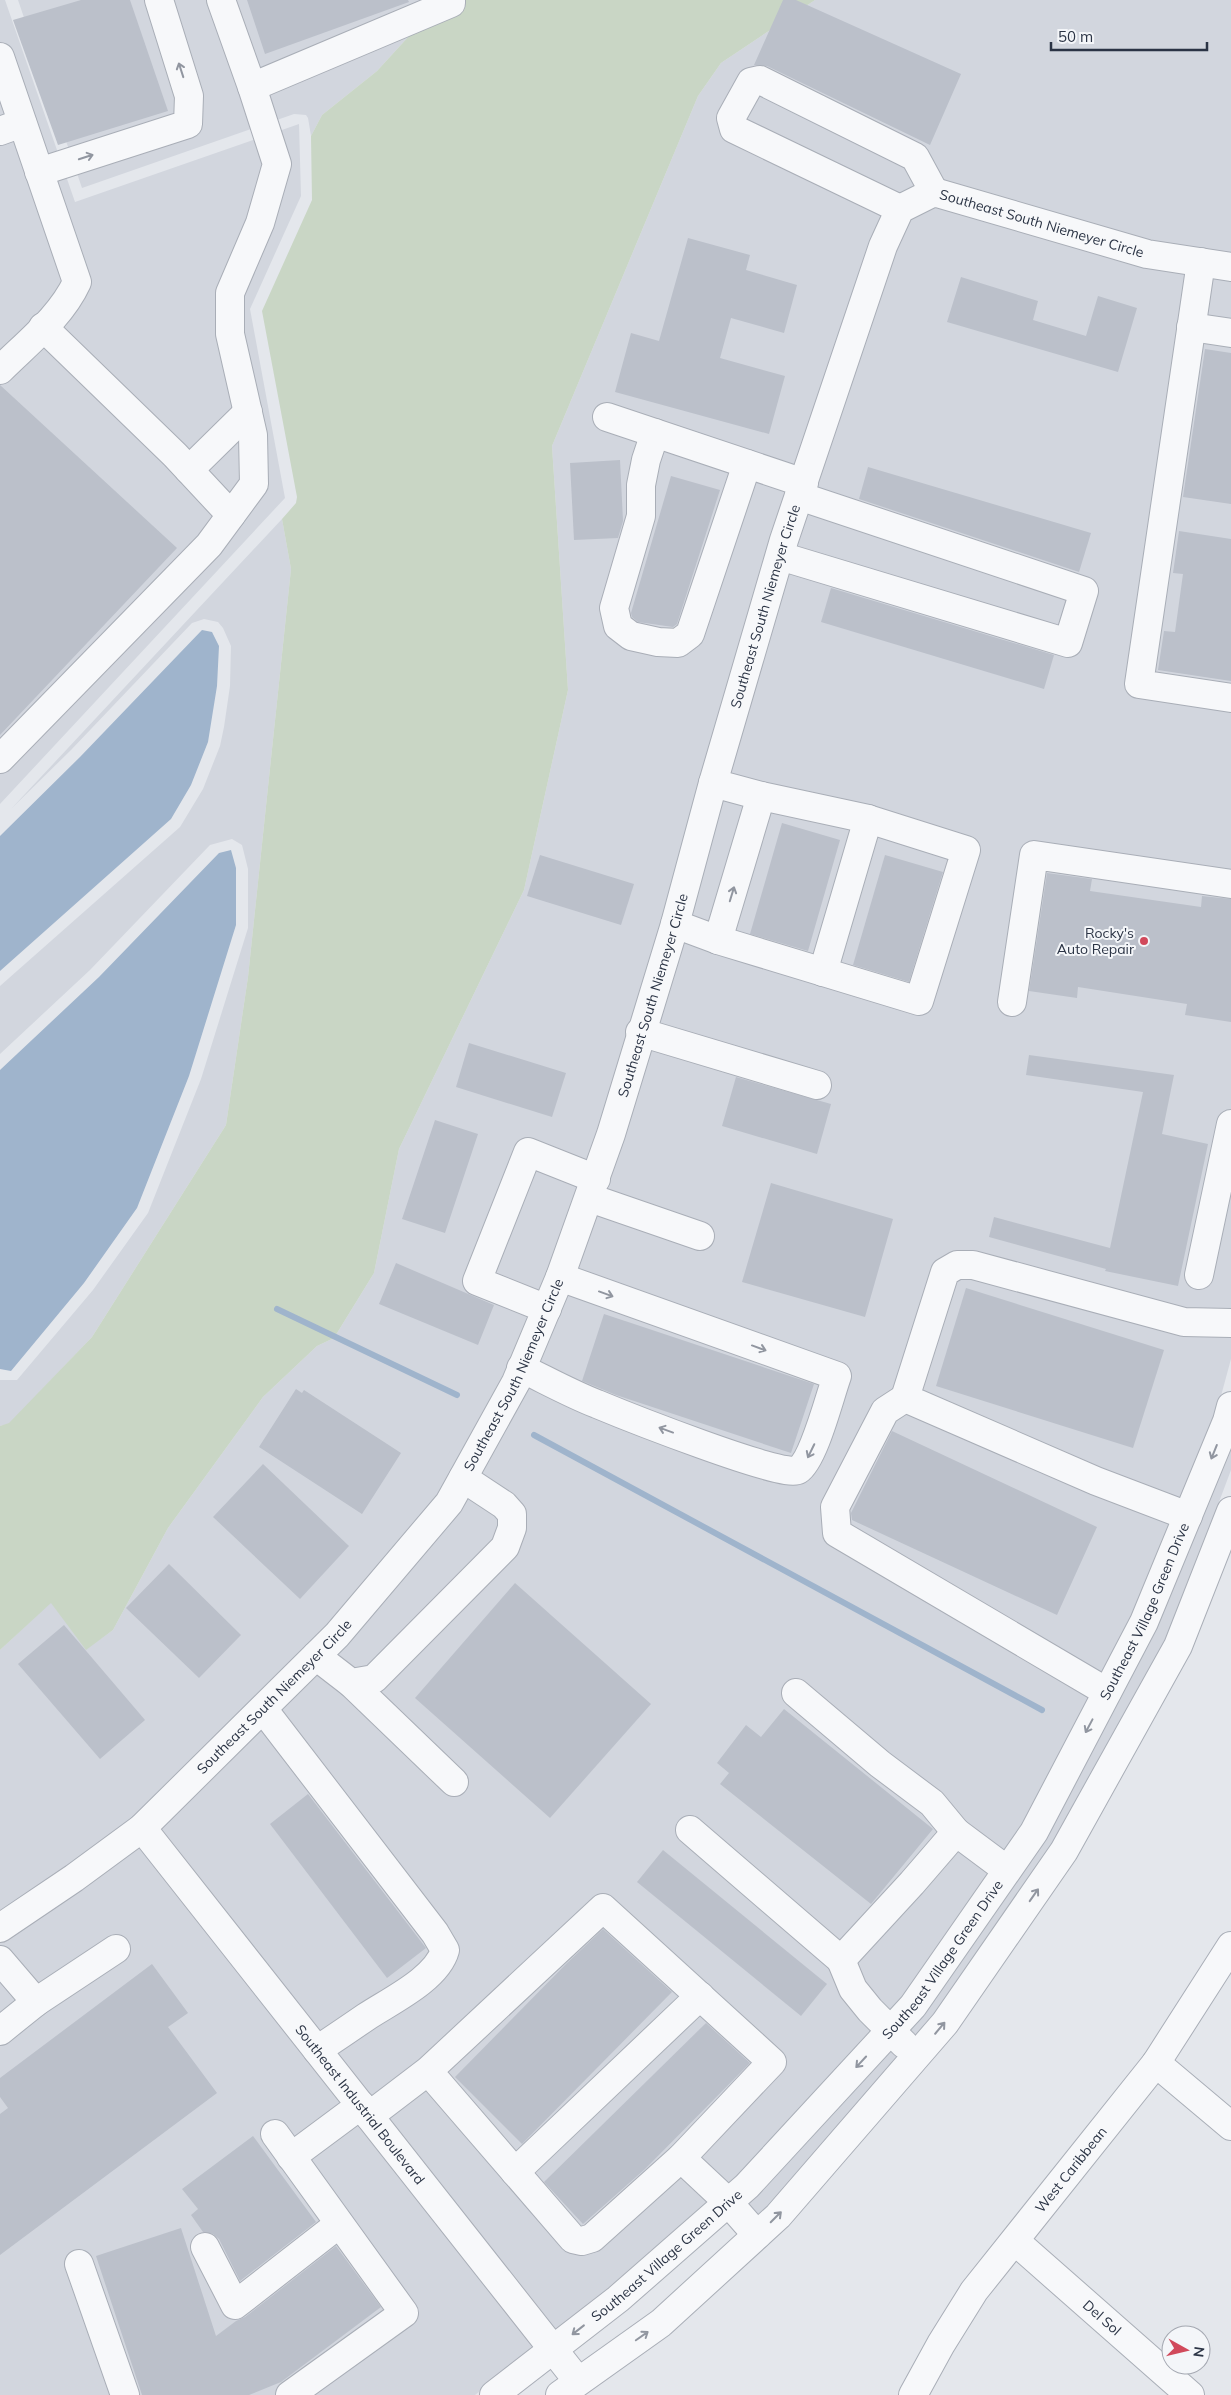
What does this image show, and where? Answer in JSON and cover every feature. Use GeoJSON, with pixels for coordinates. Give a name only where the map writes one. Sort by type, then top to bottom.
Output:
{"type":"FeatureCollection","features":[{"type":"Feature","properties":{"kind":"street"},"geometry":{"type":"LineString","coordinates":[[39,172],[188,124],[189,96],[159,0]]}},
{"type":"Feature","properties":{"kind":"street"},"geometry":{"type":"LineString","coordinates":[[0,759],[209,545],[254,484],[253,435],[230,334],[230,293],[260,223],[277,164],[252,87],[220,0]]}},
{"type":"Feature","properties":{"kind":"street"},"geometry":{"type":"LineString","coordinates":[[252,87],[451,3],[451,0]]}},
{"type":"Feature","properties":{"kind":"street"},"geometry":{"type":"LineString","coordinates":[[0,57],[11,127],[39,172],[77,282],[70,297],[0,370]]}},
{"type":"Feature","properties":{"kind":"street"},"geometry":{"type":"LineString","coordinates":[[900,209],[734,129],[731,118],[751,82],[760,80],[915,157],[934,192]]}},
{"type":"Feature","properties":{"kind":"street","name":"Southeast South Niemeyer Circle"},"geometry":{"type":"LineString","coordinates":[[0,1928],[74,1878],[142,1828],[337,1635],[449,1504],[516,1382],[560,1277],[593,1189],[640,1032],[675,924],[713,783],[780,556],[883,246],[900,209],[934,192],[1147,254],[1231,267]]}},
{"type":"Feature","properties":{"kind":"street"},"geometry":{"type":"LineString","coordinates":[[1201,262],[1139,684],[1231,698]]}},
{"type":"Feature","properties":{"kind":"street"},"geometry":{"type":"LineString","coordinates":[[43,327],[189,470],[231,516]]}},
{"type":"Feature","properties":{"kind":"street"},"geometry":{"type":"LineString","coordinates":[[1192,327],[1231,333]]}},
{"type":"Feature","properties":{"kind":"street"},"geometry":{"type":"LineString","coordinates":[[189,470],[248,412]]}},
{"type":"Feature","properties":{"kind":"street"},"geometry":{"type":"LineString","coordinates":[[607,417],[746,464],[802,490],[1084,591],[1068,643],[780,556]]}},
{"type":"Feature","properties":{"kind":"street"},"geometry":{"type":"LineString","coordinates":[[655,433],[646,460],[641,485],[641,516],[614,608],[618,626],[631,636],[658,642],[678,643],[690,634],[746,464]]}},
{"type":"Feature","properties":{"kind":"street"},"geometry":{"type":"LineString","coordinates":[[675,924],[718,940],[919,1001],[966,850],[868,819],[762,796],[713,783]]}},
{"type":"Feature","properties":{"kind":"street"},"geometry":{"type":"LineString","coordinates":[[718,940],[762,796]]}},
{"type":"Feature","properties":{"kind":"street"},"geometry":{"type":"LineString","coordinates":[[823,972],[868,819]]}},
{"type":"Feature","properties":{"kind":"street"},"geometry":{"type":"LineString","coordinates":[[1012,1002],[1034,855],[1231,884]]}},
{"type":"Feature","properties":{"kind":"street"},"geometry":{"type":"LineString","coordinates":[[640,1032],[817,1085]]}},
{"type":"Feature","properties":{"kind":"street"},"geometry":{"type":"LineString","coordinates":[[1199,1276],[1231,1124]]}},
{"type":"Feature","properties":{"kind":"street"},"geometry":{"type":"LineString","coordinates":[[547,1309],[477,1281],[528,1152],[593,1189],[700,1236]]}},
{"type":"Feature","properties":{"kind":"street"},"geometry":{"type":"LineString","coordinates":[[1107,1692],[837,1533],[835,1507],[885,1412],[905,1398],[945,1272],[957,1265],[973,1265],[1184,1322],[1231,1323]]}},
{"type":"Feature","properties":{"kind":"street"},"geometry":{"type":"LineString","coordinates":[[521,1368],[595,1404],[752,1462],[788,1472],[798,1470],[811,1454],[837,1376],[560,1277]]}},
{"type":"Feature","properties":{"kind":"street"},"geometry":{"type":"LineString","coordinates":[[905,1398],[1096,1481],[1188,1516]]}},
{"type":"Feature","properties":{"kind":"street","name":"Southeast Village Green Drive"},"geometry":{"type":"LineString","coordinates":[[494,2395],[618,2299],[747,2186],[913,2006],[1034,1832],[1144,1622],[1230,1416]]}},
{"type":"Feature","properties":{"kind":"street"},"geometry":{"type":"LineString","coordinates":[[351,1683],[374,1679],[505,1547],[512,1528],[512,1514],[504,1505],[463,1478]]}},
{"type":"Feature","properties":{"kind":"street"},"geometry":{"type":"LineString","coordinates":[[569,2388],[661,2323],[778,2216],[945,2023],[1064,1852],[1178,1646],[1231,1511]]}},
{"type":"Feature","properties":{"kind":"street"},"geometry":{"type":"LineString","coordinates":[[316,1656],[351,1683],[454,1782]]}},
{"type":"Feature","properties":{"kind":"street"},"geometry":{"type":"LineString","coordinates":[[796,1693],[880,1764],[932,1804],[956,1832],[1007,1870]]}},
{"type":"Feature","properties":{"kind":"street"},"geometry":{"type":"LineString","coordinates":[[263,1710],[435,1933],[445,1950],[443,1958],[427,1976],[317,2050]]}},
{"type":"Feature","properties":{"kind":"street","name":"Southeast Industrial Boulevard"},"geometry":{"type":"LineString","coordinates":[[142,1828],[553,2349],[569,2388]]}},
{"type":"Feature","properties":{"kind":"street"},"geometry":{"type":"LineString","coordinates":[[690,1830],[840,1960],[853,1988],[916,2056]]}},
{"type":"Feature","properties":{"kind":"street"},"geometry":{"type":"LineString","coordinates":[[840,1960],[912,1883],[956,1832]]}},
{"type":"Feature","properties":{"kind":"street"},"geometry":{"type":"LineString","coordinates":[[292,2157],[428,2071],[603,1908],[772,2062],[681,2158],[592,2238],[582,2241],[573,2239],[428,2071]]}},
{"type":"Feature","properties":{"kind":"street","name":"West Caribbean"},"geometry":{"type":"LineString","coordinates":[[913,2395],[941,2344],[974,2291],[1156,2063],[1231,1946]]}},
{"type":"Feature","properties":{"kind":"street"},"geometry":{"type":"LineString","coordinates":[[0,2031],[36,2002],[116,1949]]}},
{"type":"Feature","properties":{"kind":"street"},"geometry":{"type":"LineString","coordinates":[[0,1960],[36,2002]]}},
{"type":"Feature","properties":{"kind":"street"},"geometry":{"type":"LineString","coordinates":[[515,2172],[700,1996]]}},
{"type":"Feature","properties":{"kind":"street"},"geometry":{"type":"LineString","coordinates":[[1156,2063],[1231,2126]]}},
{"type":"Feature","properties":{"kind":"street"},"geometry":{"type":"LineString","coordinates":[[275,2134],[404,2314],[290,2395]]}},
{"type":"Feature","properties":{"kind":"street"},"geometry":{"type":"LineString","coordinates":[[681,2158],[728,2202],[757,2235]]}},
{"type":"Feature","properties":{"kind":"street"},"geometry":{"type":"LineString","coordinates":[[205,2247],[235,2306],[340,2224]]}},
{"type":"Feature","properties":{"kind":"street","name":"Del Sol"},"geometry":{"type":"LineString","coordinates":[[1015,2241],[1190,2395]]}},
{"type":"Feature","properties":{"kind":"street"},"geometry":{"type":"LineString","coordinates":[[79,2264],[124,2395]]}},
{"type":"Feature","properties":{"kind":"shaded area"},"geometry":{"type":"Polygon","coordinates":[[[0,0],[5,0],[75,202],[299,124],[301,196],[250,309],[285,498],[0,804],[0,0]]]}},
{"type":"Feature","properties":{"kind":"shaded area"},"geometry":{"type":"Polygon","coordinates":[[[18,0],[442,0],[377,71],[322,115],[311,136],[306,115],[294,114],[82,188],[18,0]]]}},
{"type":"Feature","properties":{"kind":"shaded area"},"geometry":{"type":"Polygon","coordinates":[[[815,0],[1231,0],[1231,256],[1149,244],[937,182],[894,200],[599,1131],[549,1273],[505,1378],[438,1497],[328,1628],[134,1819],[0,1914],[0,1650],[51,1602],[86,1649],[113,1630],[168,1528],[263,1397],[317,1346],[334,1338],[374,1273],[399,1149],[524,890],[568,690],[552,446],[698,96],[721,63],[815,0]]]}},
{"type":"Feature","properties":{"kind":"shaded area"},"geometry":{"type":"Polygon","coordinates":[[[935,204],[1231,278],[1231,1359],[1215,1418],[1133,1618],[1023,1826],[903,1999],[738,2178],[610,2291],[555,2333],[158,1829],[245,1744],[527,1387],[725,786],[796,544],[894,249],[909,217],[935,204]]]}},
{"type":"Feature","properties":{"kind":"shaded area"},"geometry":{"type":"Polygon","coordinates":[[[282,519],[291,569],[248,977],[226,1125],[92,1337],[9,1424],[0,1426],[0,1380],[17,1380],[93,1290],[148,1213],[201,1079],[248,928],[248,869],[242,845],[232,839],[210,845],[90,970],[0,1054],[0,986],[180,827],[203,789],[220,746],[230,686],[231,646],[223,628],[218,622],[204,619],[192,623],[71,750],[11,809],[282,519]]]}},
{"type":"Feature","properties":{"kind":"shaded area"},"geometry":{"type":"Polygon","coordinates":[[[1231,1443],[1231,1470],[1174,1622],[1149,1675],[1054,1846],[935,2017],[758,2218],[744,2204],[922,2013],[1231,1443]]]}},
{"type":"Feature","properties":{"kind":"shaded area"},"geometry":{"type":"Polygon","coordinates":[[[140,1844],[537,2347],[475,2395],[0,2395],[0,1942],[140,1844]]]}},
{"type":"Feature","properties":{"kind":"green space"},"geometry":{"type":"Polygon","coordinates":[[[442,0],[815,0],[721,63],[698,96],[552,446],[568,690],[524,890],[399,1149],[374,1273],[334,1338],[317,1346],[263,1397],[168,1528],[113,1630],[86,1650],[51,1603],[0,1650],[0,1426],[9,1423],[92,1337],[226,1125],[248,977],[291,569],[282,519],[296,503],[297,497],[262,311],[312,200],[311,136],[322,115],[377,71],[442,0]]]}},
{"type":"Feature","properties":{"kind":"water"},"geometry":{"type":"Polygon","coordinates":[[[202,630],[212,632],[219,646],[217,686],[208,742],[191,785],[171,819],[0,971],[0,836],[80,757],[202,630]]]}},
{"type":"Feature","properties":{"kind":"water"},"geometry":{"type":"Polygon","coordinates":[[[231,850],[236,868],[236,925],[189,1076],[137,1208],[84,1283],[11,1371],[0,1369],[0,1070],[99,977],[219,853],[231,850]]]}},
{"type":"Feature","properties":{"kind":"building"},"geometry":{"type":"Polygon","coordinates":[[[81,0],[130,0],[168,111],[58,145],[13,20],[81,0]]]}},
{"type":"Feature","properties":{"kind":"building"},"geometry":{"type":"Polygon","coordinates":[[[247,0],[408,0],[409,2],[265,54],[247,0]]]}},
{"type":"Feature","properties":{"kind":"building"},"geometry":{"type":"Polygon","coordinates":[[[783,0],[796,0],[961,74],[930,145],[767,66],[754,65],[783,0]]]}},
{"type":"Feature","properties":{"kind":"building"},"geometry":{"type":"Polygon","coordinates":[[[688,238],[750,255],[746,270],[797,285],[784,333],[731,318],[720,358],[785,376],[769,434],[615,392],[631,333],[659,341],[688,238]]]}},
{"type":"Feature","properties":{"kind":"building"},"geometry":{"type":"Polygon","coordinates":[[[961,277],[1038,301],[1033,320],[1086,336],[1098,296],[1137,308],[1118,372],[947,322],[961,277]]]}},
{"type":"Feature","properties":{"kind":"building"},"geometry":{"type":"Polygon","coordinates":[[[1205,349],[1231,353],[1231,504],[1183,497],[1205,349]]]}},
{"type":"Feature","properties":{"kind":"building"},"geometry":{"type":"Polygon","coordinates":[[[0,385],[177,548],[0,735],[0,385]]]}},
{"type":"Feature","properties":{"kind":"building"},"geometry":{"type":"Polygon","coordinates":[[[620,460],[623,521],[618,538],[574,540],[570,463],[620,460]]]}},
{"type":"Feature","properties":{"kind":"building"},"geometry":{"type":"Polygon","coordinates":[[[868,467],[1091,533],[1079,572],[859,499],[868,467]]]}},
{"type":"Feature","properties":{"kind":"building"},"geometry":{"type":"Polygon","coordinates":[[[671,476],[720,490],[677,624],[673,627],[638,622],[632,617],[631,613],[671,476]]]}},
{"type":"Feature","properties":{"kind":"building"},"geometry":{"type":"Polygon","coordinates":[[[1179,531],[1231,539],[1231,681],[1158,670],[1164,631],[1175,632],[1183,574],[1173,573],[1179,531]]]}},
{"type":"Feature","properties":{"kind":"building"},"geometry":{"type":"Polygon","coordinates":[[[831,588],[1054,655],[1044,689],[821,622],[831,588]]]}},
{"type":"Feature","properties":{"kind":"building"},"geometry":{"type":"Polygon","coordinates":[[[782,823],[840,840],[808,951],[750,934],[782,823]]]}},
{"type":"Feature","properties":{"kind":"building"},"geometry":{"type":"Polygon","coordinates":[[[540,855],[634,884],[621,925],[527,896],[540,855]]]}},
{"type":"Feature","properties":{"kind":"building"},"geometry":{"type":"Polygon","coordinates":[[[885,855],[943,872],[909,982],[853,965],[885,855]]]}},
{"type":"Feature","properties":{"kind":"building"},"geometry":{"type":"Polygon","coordinates":[[[1047,873],[1092,879],[1090,891],[1201,907],[1202,896],[1231,899],[1231,1022],[1185,1015],[1187,1004],[1078,987],[1077,998],[1029,991],[1047,873]]]}},
{"type":"Feature","properties":{"kind":"building"},"geometry":{"type":"Polygon","coordinates":[[[469,1043],[566,1073],[552,1117],[456,1087],[469,1043]]]}},
{"type":"Feature","properties":{"kind":"building"},"geometry":{"type":"Polygon","coordinates":[[[1029,1055],[1174,1075],[1162,1134],[1208,1144],[1178,1286],[1105,1271],[1106,1269],[989,1237],[994,1217],[1110,1248],[1143,1092],[1026,1075],[1029,1055]]]}},
{"type":"Feature","properties":{"kind":"building"},"geometry":{"type":"Polygon","coordinates":[[[736,1077],[831,1104],[817,1154],[722,1126],[736,1077]]]}},
{"type":"Feature","properties":{"kind":"building"},"geometry":{"type":"Polygon","coordinates":[[[435,1120],[478,1134],[445,1233],[402,1219],[435,1120]]]}},
{"type":"Feature","properties":{"kind":"building"},"geometry":{"type":"Polygon","coordinates":[[[771,1183],[893,1219],[865,1317],[742,1282],[771,1183]]]}},
{"type":"Feature","properties":{"kind":"building"},"geometry":{"type":"Polygon","coordinates":[[[396,1263],[494,1305],[478,1345],[379,1304],[396,1263]]]}},
{"type":"Feature","properties":{"kind":"building"},"geometry":{"type":"Polygon","coordinates":[[[966,1288],[1164,1350],[1133,1448],[936,1386],[966,1288]]]}},
{"type":"Feature","properties":{"kind":"building"},"geometry":{"type":"Polygon","coordinates":[[[604,1314],[814,1384],[791,1453],[616,1395],[582,1381],[604,1314]]]}},
{"type":"Feature","properties":{"kind":"building"},"geometry":{"type":"Polygon","coordinates":[[[296,1389],[302,1393],[304,1390],[401,1453],[362,1514],[259,1447],[296,1389]]]}},
{"type":"Feature","properties":{"kind":"building"},"geometry":{"type":"Polygon","coordinates":[[[892,1431],[1097,1527],[1057,1615],[852,1520],[851,1513],[892,1431]]]}},
{"type":"Feature","properties":{"kind":"building"},"geometry":{"type":"Polygon","coordinates":[[[263,1464],[349,1546],[300,1599],[213,1517],[263,1464]]]}},
{"type":"Feature","properties":{"kind":"building"},"geometry":{"type":"Polygon","coordinates":[[[169,1564],[241,1635],[199,1678],[126,1608],[169,1564]]]}},
{"type":"Feature","properties":{"kind":"building"},"geometry":{"type":"Polygon","coordinates":[[[515,1583],[651,1704],[550,1818],[415,1698],[515,1583]]]}},
{"type":"Feature","properties":{"kind":"building"},"geometry":{"type":"Polygon","coordinates":[[[64,1625],[145,1720],[100,1759],[18,1664],[64,1625]]]}},
{"type":"Feature","properties":{"kind":"building"},"geometry":{"type":"Polygon","coordinates":[[[784,1709],[933,1829],[871,1904],[720,1784],[729,1773],[717,1763],[746,1725],[761,1737],[784,1709]]]}},
{"type":"Feature","properties":{"kind":"building"},"geometry":{"type":"Polygon","coordinates":[[[308,1794],[426,1948],[387,1978],[270,1824],[308,1794]]]}},
{"type":"Feature","properties":{"kind":"building"},"geometry":{"type":"Polygon","coordinates":[[[663,1850],[827,1984],[801,2016],[637,1882],[663,1850]]]}},
{"type":"Feature","properties":{"kind":"building"},"geometry":{"type":"Polygon","coordinates":[[[603,1929],[672,1992],[522,2144],[455,2077],[603,1929]]]}},
{"type":"Feature","properties":{"kind":"building"},"geometry":{"type":"Polygon","coordinates":[[[152,1964],[188,2013],[168,2027],[217,2093],[0,2255],[0,2114],[8,2108],[0,2097],[0,2078],[152,1964]]]}},
{"type":"Feature","properties":{"kind":"building"},"geometry":{"type":"Polygon","coordinates":[[[706,2023],[750,2063],[645,2169],[583,2224],[544,2182],[706,2023]]]}},
{"type":"Feature","properties":{"kind":"building"},"geometry":{"type":"Polygon","coordinates":[[[253,2136],[316,2222],[240,2281],[219,2239],[213,2234],[203,2232],[191,2215],[198,2209],[182,2189],[253,2136]]]}},
{"type":"Feature","properties":{"kind":"building"},"geometry":{"type":"Polygon","coordinates":[[[181,2228],[216,2336],[236,2321],[245,2317],[336,2246],[381,2307],[281,2382],[249,2395],[142,2395],[96,2256],[181,2228]]]}},
{"type":"Feature","properties":{"kind":"waterway"},"geometry":{"type":"LineString","coordinates":[[277,1309],[457,1395]]}},
{"type":"Feature","properties":{"kind":"waterway"},"geometry":{"type":"LineString","coordinates":[[534,1435],[1042,1710]]}},
{"type":"Feature","properties":{"kind":"place","name":"Rocky's Auto Repair"},"geometry":{"type":"Point","coordinates":[1144,941]}}]}
